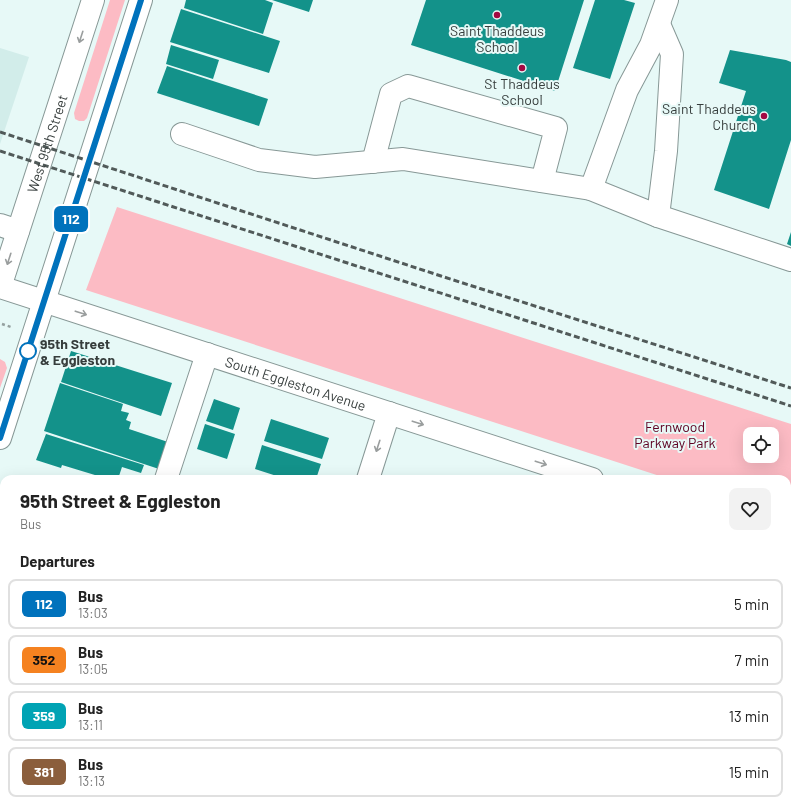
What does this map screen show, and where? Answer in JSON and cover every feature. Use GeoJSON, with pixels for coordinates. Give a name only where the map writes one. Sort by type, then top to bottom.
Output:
{"type":"FeatureCollection","features":[{"type":"Feature","properties":{"kind":"main road","name":"West 95th Street"},"geometry":{"type":"LineString","coordinates":[[0,287],[9,228],[93,0]]}},
{"type":"Feature","properties":{"kind":"main road"},"geometry":{"type":"LineString","coordinates":[[0,438],[141,0]]}},
{"type":"Feature","properties":{"kind":"main road"},"geometry":{"type":"LineString","coordinates":[[591,189],[626,90],[651,45],[667,0]]}},
{"type":"Feature","properties":{"kind":"main road"},"geometry":{"type":"LineString","coordinates":[[658,24],[672,54],[666,151],[658,216]]}},
{"type":"Feature","properties":{"kind":"main road"},"geometry":{"type":"LineString","coordinates":[[373,162],[391,94],[408,86],[556,128],[542,181]]}},
{"type":"Feature","properties":{"kind":"main road"},"geometry":{"type":"LineString","coordinates":[[182,134],[259,160],[315,167],[403,159],[591,189],[658,216],[791,260]]}},
{"type":"Feature","properties":{"kind":"main road","name":"South Eggleston Avenue"},"geometry":{"type":"LineString","coordinates":[[0,287],[389,413],[574,475]]}},
{"type":"Feature","properties":{"kind":"main road"},"geometry":{"type":"LineString","coordinates":[[167,475],[207,354]]}},
{"type":"Feature","properties":{"kind":"main road"},"geometry":{"type":"LineString","coordinates":[[369,475],[389,413]]}},
{"type":"Feature","properties":{"kind":"shaded area"},"geometry":{"type":"Polygon","coordinates":[[[0,48],[29,57],[0,144],[0,48]]]}},
{"type":"Feature","properties":{"kind":"green space"},"geometry":{"type":"Polygon","coordinates":[[[110,0],[125,0],[87,118],[84,121],[79,121],[75,119],[74,113],[110,0]]]}},
{"type":"Feature","properties":{"kind":"green space","name":"Fernwood Parkway Park"},"geometry":{"type":"Polygon","coordinates":[[[117,207],[791,424],[791,475],[657,475],[86,290],[117,207]]]}},
{"type":"Feature","properties":{"kind":"green space"},"geometry":{"type":"Polygon","coordinates":[[[0,359],[5,362],[7,368],[0,388],[0,359]]]}},
{"type":"Feature","properties":{"kind":"building"},"geometry":{"type":"Polygon","coordinates":[[[186,0],[265,0],[273,3],[263,34],[184,8],[186,0]]]}},
{"type":"Feature","properties":{"kind":"building"},"geometry":{"type":"Polygon","coordinates":[[[272,0],[313,0],[309,12],[272,0]]]}},
{"type":"Feature","properties":{"kind":"building","name":"St Thaddeus School"},"geometry":{"type":"Polygon","coordinates":[[[426,0],[584,0],[555,91],[411,45],[426,0]]]}},
{"type":"Feature","properties":{"kind":"building"},"geometry":{"type":"Polygon","coordinates":[[[595,0],[624,0],[635,3],[610,79],[573,68],[595,0]]]}},
{"type":"Feature","properties":{"kind":"building"},"geometry":{"type":"Polygon","coordinates":[[[181,9],[280,41],[269,73],[170,42],[181,9]]]}},
{"type":"Feature","properties":{"kind":"building"},"geometry":{"type":"Polygon","coordinates":[[[171,45],[219,60],[213,79],[166,64],[171,45]]]}},
{"type":"Feature","properties":{"kind":"building","name":"Saint Thaddeus Church"},"geometry":{"type":"Polygon","coordinates":[[[730,50],[791,62],[791,140],[769,209],[714,190],[746,91],[719,83],[730,50]]]}},
{"type":"Feature","properties":{"kind":"building"},"geometry":{"type":"Polygon","coordinates":[[[167,66],[268,99],[259,126],[157,93],[167,66]]]}},
{"type":"Feature","properties":{"kind":"building"},"geometry":{"type":"Polygon","coordinates":[[[791,232],[791,246],[787,244],[791,232]]]}},
{"type":"Feature","properties":{"kind":"building"},"geometry":{"type":"Polygon","coordinates":[[[71,351],[172,383],[161,416],[61,382],[71,351]]]}},
{"type":"Feature","properties":{"kind":"building"},"geometry":{"type":"Polygon","coordinates":[[[60,383],[123,404],[121,411],[129,413],[126,420],[131,422],[129,429],[171,443],[162,470],[44,431],[60,383]]]}},
{"type":"Feature","properties":{"kind":"building"},"geometry":{"type":"Polygon","coordinates":[[[214,399],[240,408],[233,430],[206,421],[214,399]]]}},
{"type":"Feature","properties":{"kind":"building"},"geometry":{"type":"Polygon","coordinates":[[[271,419],[329,438],[322,459],[264,441],[271,419]]]}},
{"type":"Feature","properties":{"kind":"building"},"geometry":{"type":"Polygon","coordinates":[[[205,424],[235,434],[227,459],[197,449],[205,424]]]}},
{"type":"Feature","properties":{"kind":"building"},"geometry":{"type":"Polygon","coordinates":[[[46,434],[144,465],[141,473],[122,467],[119,475],[95,475],[62,465],[61,468],[36,460],[46,434]]]}},
{"type":"Feature","properties":{"kind":"building"},"geometry":{"type":"Polygon","coordinates":[[[262,445],[321,464],[317,475],[274,475],[255,469],[262,445]]]}},
{"type":"Feature","properties":{"kind":"railway"},"geometry":{"type":"LineString","coordinates":[[0,132],[441,276],[791,388]]}},
{"type":"Feature","properties":{"kind":"railway"},"geometry":{"type":"LineString","coordinates":[[0,151],[791,406]]}},
{"type":"Feature","properties":{"kind":"bus line","name":"112"},"geometry":{"type":"LineString","coordinates":[[0,438],[141,0]]}},
{"type":"Feature","properties":{"kind":"place","name":"Saint Thaddeus School"},"geometry":{"type":"Point","coordinates":[497,15]}},
{"type":"Feature","properties":{"kind":"place","name":"St Thaddeus School"},"geometry":{"type":"Point","coordinates":[522,68]}},
{"type":"Feature","properties":{"kind":"place","name":"Saint Thaddeus Church"},"geometry":{"type":"Point","coordinates":[764,116]}},
{"type":"Feature","properties":{"kind":"place","name":"95th Street & Eggleston"},"geometry":{"type":"Point","coordinates":[28,351]}}]}
